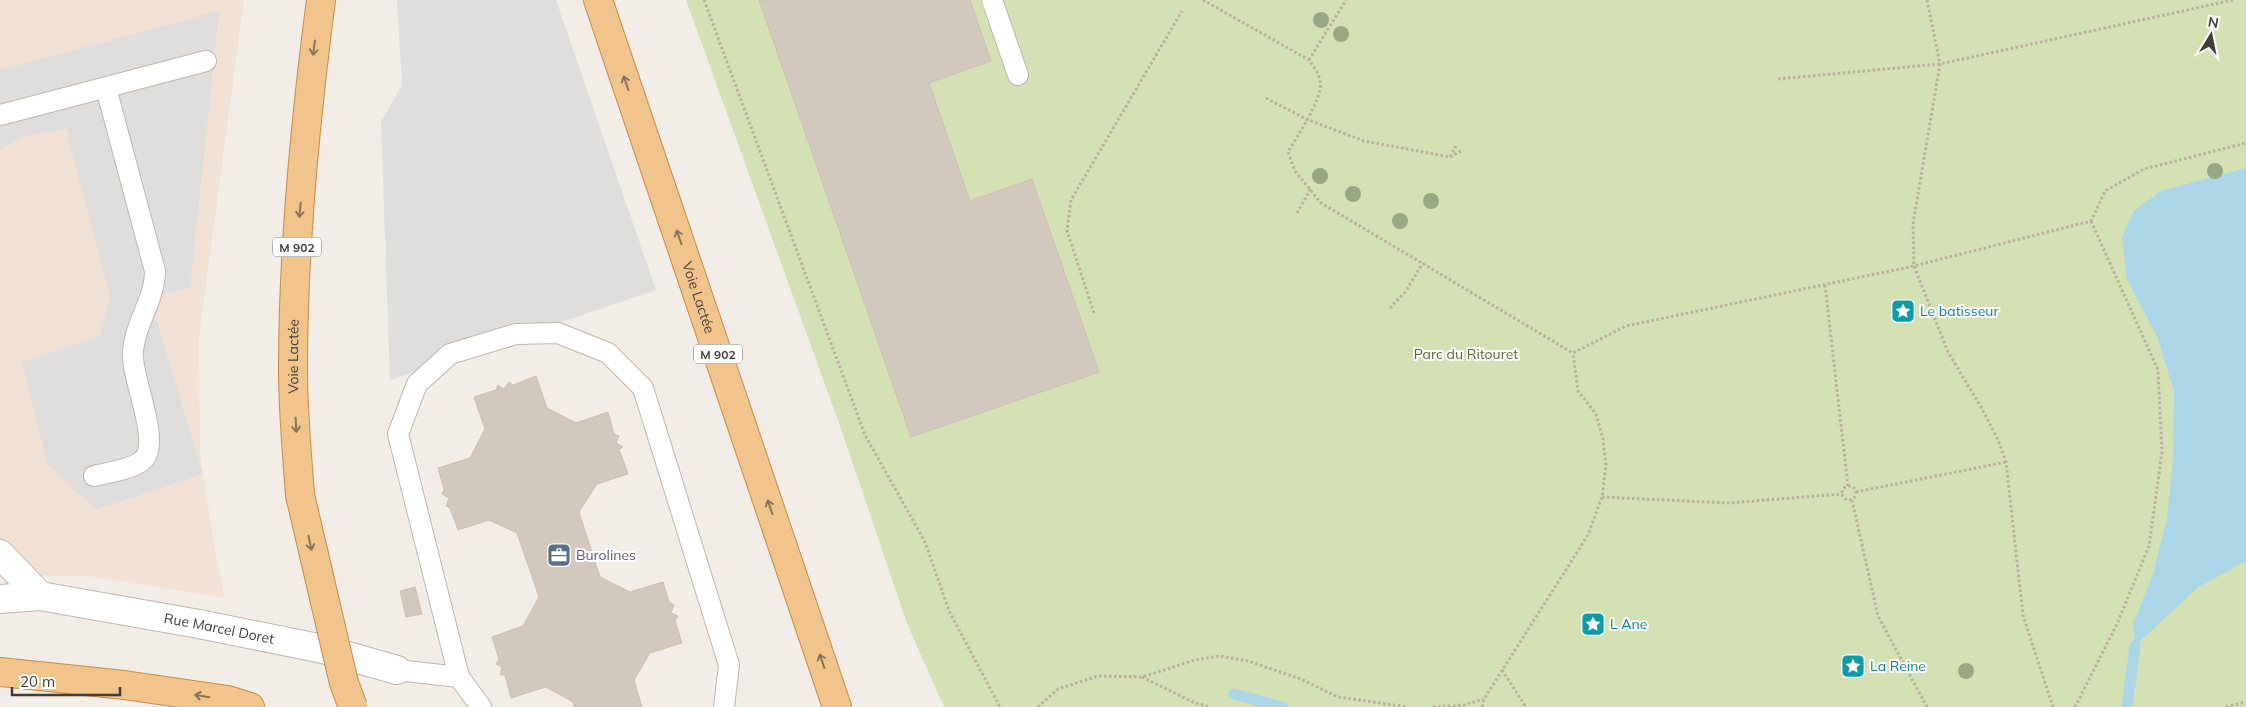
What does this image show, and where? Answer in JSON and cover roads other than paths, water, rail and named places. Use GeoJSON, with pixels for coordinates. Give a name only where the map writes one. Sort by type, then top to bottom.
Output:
{"type":"FeatureCollection","features":[{"type":"Feature","properties":{"kind":"highway","name":"Voie Lactée"},"geometry":{"type":"LineString","coordinates":[[321,0],[311,78],[296,261],[293,371],[300,495],[342,674],[353,707]]}},
{"type":"Feature","properties":{"kind":"highway","name":"Voie Lactée"},"geometry":{"type":"LineString","coordinates":[[598,0],[837,707]]}},
{"type":"Feature","properties":{"kind":"highway"},"geometry":{"type":"LineString","coordinates":[[0,672],[124,684],[228,700],[250,707]]}},
{"type":"Feature","properties":{"kind":"street"},"geometry":{"type":"LineString","coordinates":[[0,554],[40,596]]}},
{"type":"Feature","properties":{"kind":"street","name":"Rue Marcel Doret"},"geometry":{"type":"LineString","coordinates":[[0,599],[40,596],[198,624],[323,649],[397,670]]}},
{"type":"Feature","properties":{"kind":"lane"},"geometry":{"type":"LineString","coordinates":[[992,0],[1018,75]]}},
{"type":"Feature","properties":{"kind":"lane"},"geometry":{"type":"LineString","coordinates":[[0,115],[206,61]]}},
{"type":"Feature","properties":{"kind":"lane"},"geometry":{"type":"LineString","coordinates":[[94,476],[123,469],[144,459],[149,447],[148,428],[132,356],[134,341],[155,283],[155,271],[106,88]]}},
{"type":"Feature","properties":{"kind":"lane"},"geometry":{"type":"LineString","coordinates":[[481,707],[459,677],[398,434],[417,384],[450,354],[516,334],[558,333],[608,353],[643,388],[729,665],[724,707]]}},
{"type":"Feature","properties":{"kind":"lane"},"geometry":{"type":"LineString","coordinates":[[397,670],[459,677]]}},
{"type":"Feature","properties":{"kind":"water"},"geometry":{"type":"Polygon","coordinates":[[[2246,168],[2246,561],[2197,588],[2135,646],[2133,624],[2152,577],[2167,519],[2173,460],[2174,391],[2157,336],[2127,279],[2122,237],[2134,211],[2161,191],[2246,168]]]}},
{"type":"Feature","properties":{"kind":"waterway"},"geometry":{"type":"LineString","coordinates":[[2127,707],[2135,646]]}},
{"type":"Feature","properties":{"kind":"waterway"},"geometry":{"type":"LineString","coordinates":[[1234,694],[1282,707]]}},
{"type":"Feature","properties":{"kind":"place","name":"Le batisseur"},"geometry":{"type":"Point","coordinates":[1903,311]}},
{"type":"Feature","properties":{"kind":"place","name":"Burolines"},"geometry":{"type":"Point","coordinates":[559,555]}},
{"type":"Feature","properties":{"kind":"place","name":"L Ane"},"geometry":{"type":"Point","coordinates":[1593,624]}},
{"type":"Feature","properties":{"kind":"place","name":"La Reine"},"geometry":{"type":"Point","coordinates":[1853,666]}},
{"type":"Feature","properties":{"kind":"park label","name":"Parc du Ritouret"},"geometry":{"type":"Point","coordinates":[1466,354]}}]}
